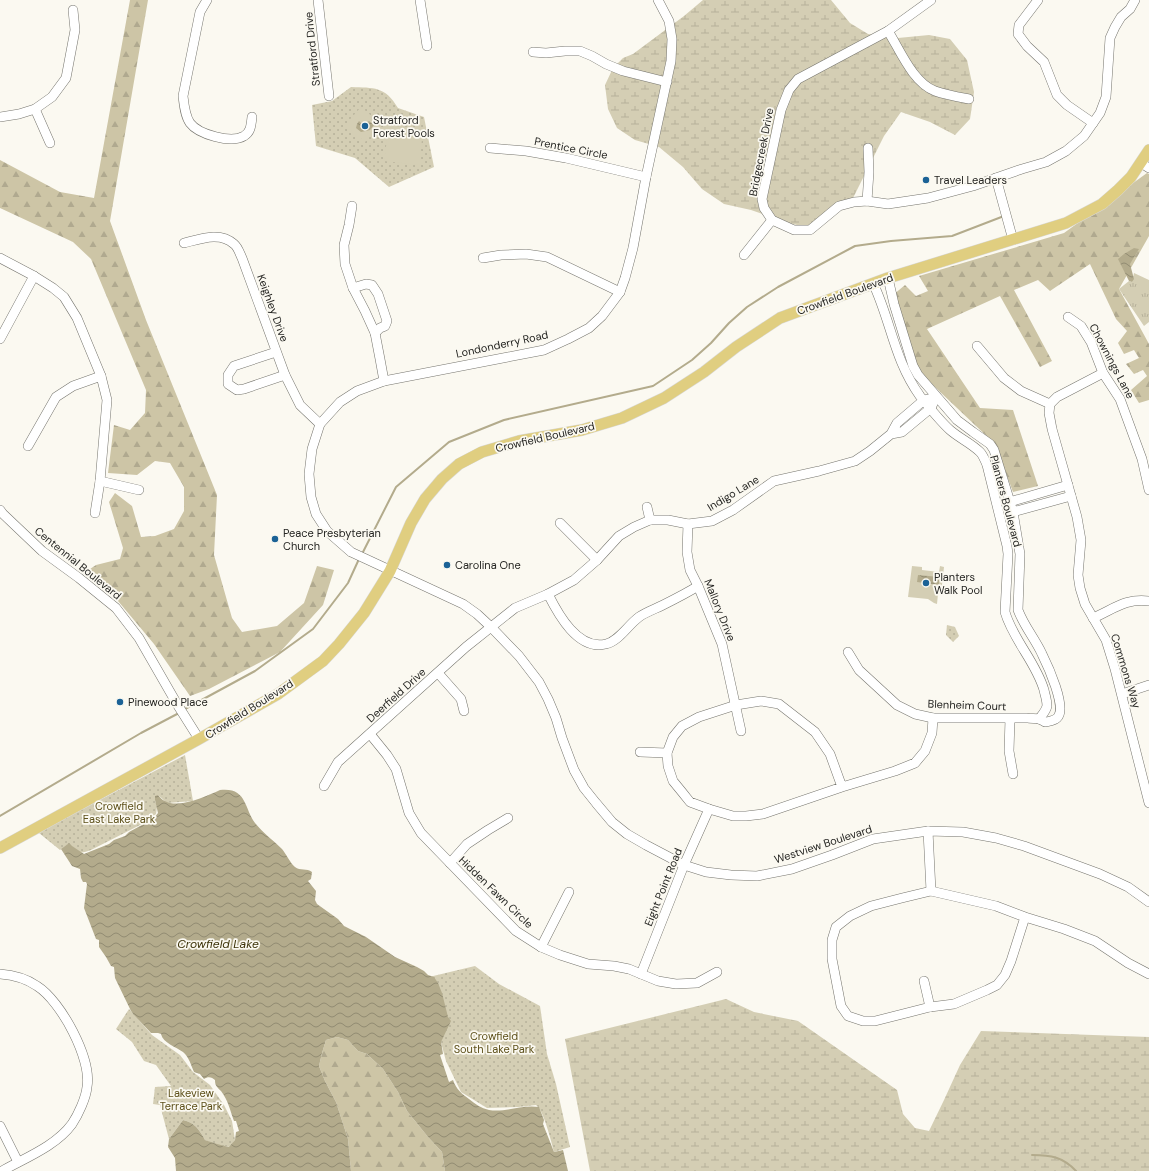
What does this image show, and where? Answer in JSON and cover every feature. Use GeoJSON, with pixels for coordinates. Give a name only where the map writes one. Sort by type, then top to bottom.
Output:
{"type":"FeatureCollection","features":[{"type":"Feature","properties":{"kind":"main road","name":"Crowfield Boulevard"},"geometry":{"type":"LineString","coordinates":[[0,848],[278,694],[323,661],[364,613],[390,571],[411,522],[425,499],[442,479],[460,464],[482,452],[512,443],[582,430],[622,418],[664,398],[704,372],[736,347],[780,318],[888,278],[1066,223],[1102,204],[1145,165],[1149,150]]}},
{"type":"Feature","properties":{"kind":"street"},"geometry":{"type":"LineString","coordinates":[[207,0],[200,12],[183,96],[189,122],[195,129],[204,134],[233,139],[243,137],[250,130],[252,117]]}},
{"type":"Feature","properties":{"kind":"street","name":"Stratford Drive"},"geometry":{"type":"LineString","coordinates":[[318,0],[329,96]]}},
{"type":"Feature","properties":{"kind":"street"},"geometry":{"type":"LineString","coordinates":[[420,0],[427,46]]}},
{"type":"Feature","properties":{"kind":"street","name":"Londonderry Road"},"geometry":{"type":"LineString","coordinates":[[390,571],[351,552],[326,531],[316,514],[310,497],[309,474],[312,448],[320,424],[340,402],[357,392],[384,381],[544,350],[588,328],[602,316],[620,292],[626,278],[671,61],[672,39],[669,21],[658,0]]}},
{"type":"Feature","properties":{"kind":"street","name":"Bridgecreek Drive"},"geometry":{"type":"LineString","coordinates":[[772,220],[764,208],[762,199],[781,110],[789,90],[798,79],[888,31],[931,0]]}},
{"type":"Feature","properties":{"kind":"street"},"geometry":{"type":"LineString","coordinates":[[1038,0],[1019,25],[1018,34],[1027,46],[1044,62],[1057,95],[1067,105],[1093,123]]}},
{"type":"Feature","properties":{"kind":"street"},"geometry":{"type":"LineString","coordinates":[[744,254],[772,220],[794,230],[810,230],[839,206],[854,202],[867,201],[888,204],[928,198],[973,186],[1046,162],[1066,151],[1084,136],[1100,113],[1106,97],[1110,38],[1121,17],[1130,9],[1135,0]]}},
{"type":"Feature","properties":{"kind":"street"},"geometry":{"type":"LineString","coordinates":[[0,117],[19,114],[35,109],[52,97],[66,78],[75,30],[73,10]]}},
{"type":"Feature","properties":{"kind":"street"},"geometry":{"type":"LineString","coordinates":[[888,31],[914,76],[922,83],[934,91],[969,99]]}},
{"type":"Feature","properties":{"kind":"street"},"geometry":{"type":"LineString","coordinates":[[533,52],[546,53],[580,51],[623,71],[667,82]]}},
{"type":"Feature","properties":{"kind":"street"},"geometry":{"type":"LineString","coordinates":[[35,109],[50,143]]}},
{"type":"Feature","properties":{"kind":"street","name":"Prentice Circle"},"geometry":{"type":"LineString","coordinates":[[490,148],[526,151],[566,158],[646,177]]}},
{"type":"Feature","properties":{"kind":"street"},"geometry":{"type":"LineString","coordinates":[[867,201],[869,172],[868,148]]}},
{"type":"Feature","properties":{"kind":"street"},"geometry":{"type":"LineString","coordinates":[[996,178],[1013,240]]}},
{"type":"Feature","properties":{"kind":"street"},"geometry":{"type":"LineString","coordinates":[[352,206],[344,245],[345,264],[353,288],[366,311],[375,334],[384,381]]}},
{"type":"Feature","properties":{"kind":"street","name":"Keighley Drive"},"geometry":{"type":"LineString","coordinates":[[184,243],[209,237],[224,238],[234,244],[242,258],[285,375],[300,404],[320,424]]}},
{"type":"Feature","properties":{"kind":"street"},"geometry":{"type":"LineString","coordinates":[[483,258],[501,255],[526,254],[547,257],[620,292]]}},
{"type":"Feature","properties":{"kind":"street"},"geometry":{"type":"LineString","coordinates":[[0,258],[34,276],[53,288],[64,298],[77,318],[101,376],[107,400],[96,513]]}},
{"type":"Feature","properties":{"kind":"street"},"geometry":{"type":"LineString","coordinates":[[0,340],[34,276]]}},
{"type":"Feature","properties":{"kind":"street","name":"Planters Boulevard"},"geometry":{"type":"LineString","coordinates":[[873,283],[879,295],[899,359],[911,381],[930,408],[948,428],[980,452],[987,465],[1008,554],[1005,612],[1007,619],[1042,682],[1047,706],[1046,710],[1039,719],[1046,722],[1057,718],[1060,715],[1061,709],[1051,673],[1042,653],[1018,610],[1020,554],[1013,512],[994,450],[990,444],[957,420],[918,376],[913,366],[894,304],[888,278]]}},
{"type":"Feature","properties":{"kind":"street"},"geometry":{"type":"LineString","coordinates":[[353,288],[366,284],[372,285],[378,294],[387,321],[385,326],[380,328],[375,334]]}},
{"type":"Feature","properties":{"kind":"street","name":"Chownings Lane"},"geometry":{"type":"LineString","coordinates":[[1068,317],[1081,326],[1091,342],[1103,373],[1120,398],[1145,458],[1149,490]]}},
{"type":"Feature","properties":{"kind":"street"},"geometry":{"type":"LineString","coordinates":[[977,346],[1004,378],[1021,391],[1050,404],[1057,397],[1103,373]]}},
{"type":"Feature","properties":{"kind":"street"},"geometry":{"type":"LineString","coordinates":[[276,352],[234,366],[228,375],[228,384],[237,390],[244,389],[285,375]]}},
{"type":"Feature","properties":{"kind":"street"},"geometry":{"type":"LineString","coordinates":[[28,446],[56,397],[73,386],[101,376]]}},
{"type":"Feature","properties":{"kind":"street","name":"Indigo Lane"},"geometry":{"type":"LineString","coordinates":[[491,627],[515,608],[548,594],[574,580],[597,560],[619,536],[634,527],[650,520],[668,520],[688,524],[712,521],[733,510],[774,481],[855,461],[891,434],[897,423],[924,400],[936,397]]}},
{"type":"Feature","properties":{"kind":"street","name":"Indigo Lane"},"geometry":{"type":"LineString","coordinates":[[891,434],[902,432],[930,408],[936,397]]}},
{"type":"Feature","properties":{"kind":"street","name":"Commons Way"},"geometry":{"type":"LineString","coordinates":[[1050,404],[1052,429],[1071,496],[1081,540],[1078,575],[1080,588],[1085,604],[1106,640],[1122,694],[1149,803]]}},
{"type":"Feature","properties":{"kind":"street"},"geometry":{"type":"LineString","coordinates":[[100,481],[139,490]]}},
{"type":"Feature","properties":{"kind":"street"},"geometry":{"type":"LineString","coordinates":[[997,506],[1068,485]]}},
{"type":"Feature","properties":{"kind":"street"},"geometry":{"type":"LineString","coordinates":[[1000,516],[1071,496]]}},
{"type":"Feature","properties":{"kind":"street"},"geometry":{"type":"LineString","coordinates":[[647,507],[650,520]]}},
{"type":"Feature","properties":{"kind":"street","name":"Centennial Boulevard"},"geometry":{"type":"LineString","coordinates":[[0,510],[42,551],[116,608],[139,638],[199,739]]}},
{"type":"Feature","properties":{"kind":"street"},"geometry":{"type":"LineString","coordinates":[[560,523],[597,560]]}},
{"type":"Feature","properties":{"kind":"street","name":"Mallory Drive"},"geometry":{"type":"LineString","coordinates":[[688,524],[687,552],[690,570],[722,644],[741,731]]}},
{"type":"Feature","properties":{"kind":"street","name":"Westview Boulevard"},"geometry":{"type":"LineString","coordinates":[[390,571],[463,604],[491,627],[519,656],[539,682],[556,718],[574,770],[584,788],[596,803],[612,822],[627,834],[684,865],[706,872],[757,876],[792,869],[873,839],[928,831],[963,832],[996,838],[1024,846],[1100,874],[1128,887],[1149,902]]}},
{"type":"Feature","properties":{"kind":"street"},"geometry":{"type":"LineString","coordinates":[[1006,573],[1019,573]]}},
{"type":"Feature","properties":{"kind":"street"},"geometry":{"type":"LineString","coordinates":[[548,594],[571,631],[581,639],[593,645],[606,644],[616,638],[639,617],[681,597],[698,586]]}},
{"type":"Feature","properties":{"kind":"street"},"geometry":{"type":"LineString","coordinates":[[1005,600],[1018,600]]}},
{"type":"Feature","properties":{"kind":"street"},"geometry":{"type":"LineString","coordinates":[[1093,618],[1124,602],[1139,600],[1149,601]]}},
{"type":"Feature","properties":{"kind":"street","name":"Deerfield Drive"},"geometry":{"type":"LineString","coordinates":[[324,786],[338,762],[466,647],[491,627]]}},
{"type":"Feature","properties":{"kind":"street","name":"Blenheim Court"},"geometry":{"type":"LineString","coordinates":[[848,652],[859,670],[897,704],[915,714],[933,718],[1039,719]]}},
{"type":"Feature","properties":{"kind":"street"},"geometry":{"type":"LineString","coordinates":[[438,673],[461,699],[464,711]]}},
{"type":"Feature","properties":{"kind":"street"},"geometry":{"type":"LineString","coordinates":[[1122,694],[1149,685]]}},
{"type":"Feature","properties":{"kind":"street"},"geometry":{"type":"LineString","coordinates":[[842,787],[830,754],[815,732],[779,704],[761,701],[736,705],[699,717],[682,726],[674,737],[667,753],[668,766],[673,781],[690,802],[733,816],[762,814],[895,771],[915,763],[925,751],[932,733],[933,718]]}},
{"type":"Feature","properties":{"kind":"street"},"geometry":{"type":"LineString","coordinates":[[1010,719],[1009,750],[1013,774]]}},
{"type":"Feature","properties":{"kind":"street","name":"Hidden Fawn Circle"},"geometry":{"type":"LineString","coordinates":[[370,734],[396,769],[409,813],[421,833],[516,931],[540,947],[588,964],[629,969],[658,981],[676,984],[697,983],[717,972]]}},
{"type":"Feature","properties":{"kind":"street"},"geometry":{"type":"LineString","coordinates":[[640,752],[667,753]]}},
{"type":"Feature","properties":{"kind":"street","name":"Eight Point Road"},"geometry":{"type":"LineString","coordinates":[[641,974],[708,809]]}},
{"type":"Feature","properties":{"kind":"street"},"geometry":{"type":"LineString","coordinates":[[450,863],[467,844],[508,818]]}},
{"type":"Feature","properties":{"kind":"street"},"geometry":{"type":"LineString","coordinates":[[928,831],[931,892]]}},
{"type":"Feature","properties":{"kind":"street"},"geometry":{"type":"LineString","coordinates":[[540,947],[569,892]]}},
{"type":"Feature","properties":{"kind":"street"},"geometry":{"type":"LineString","coordinates":[[1025,917],[1005,975],[997,985],[987,990],[954,1004],[930,1006],[875,1021],[863,1021],[848,1016],[841,1006],[832,959],[832,940],[836,927],[850,916],[871,906],[931,892],[996,906],[1064,929],[1095,941],[1128,963],[1149,974]]}},
{"type":"Feature","properties":{"kind":"street"},"geometry":{"type":"LineString","coordinates":[[0,974],[16,977],[38,986],[50,997],[61,1011],[80,1047],[85,1061],[87,1077],[87,1087],[80,1109],[72,1124],[61,1136],[49,1145],[2,1171]]}},
{"type":"Feature","properties":{"kind":"street"},"geometry":{"type":"LineString","coordinates":[[924,981],[930,1006]]}},
{"type":"Feature","properties":{"kind":"street"},"geometry":{"type":"LineString","coordinates":[[0,1126],[18,1162]]}},
{"type":"Feature","properties":{"kind":"green space"},"geometry":{"type":"Polygon","coordinates":[[[130,0],[148,0],[110,221],[146,320],[217,495],[214,555],[232,618],[242,632],[277,626],[304,603],[317,566],[334,570],[323,605],[280,652],[209,689],[190,696],[154,644],[113,595],[87,571],[96,565],[120,559],[123,548],[109,502],[115,493],[132,506],[141,537],[155,536],[174,529],[184,511],[184,487],[170,463],[155,461],[137,475],[108,473],[114,425],[130,430],[145,413],[146,390],[91,259],[73,242],[0,208],[0,160],[60,192],[94,198],[130,0]]]}},
{"type":"Feature","properties":{"kind":"green space"},"geometry":{"type":"Polygon","coordinates":[[[703,0],[831,0],[850,23],[868,34],[898,38],[929,35],[950,39],[967,60],[974,92],[970,119],[955,135],[930,122],[901,112],[884,136],[852,200],[809,228],[785,222],[751,210],[724,204],[702,189],[683,167],[659,147],[635,140],[617,128],[608,109],[605,85],[613,68],[623,58],[633,54],[703,0]]]}},
{"type":"Feature","properties":{"kind":"green space"},"geometry":{"type":"Polygon","coordinates":[[[351,87],[373,88],[383,92],[398,108],[424,117],[434,167],[389,187],[355,158],[316,146],[312,105],[332,101],[351,87]]]}},
{"type":"Feature","properties":{"kind":"green space"},"geometry":{"type":"Polygon","coordinates":[[[361,107],[381,124],[365,142],[345,125],[361,107]]]}},
{"type":"Feature","properties":{"kind":"green space"},"geometry":{"type":"Polygon","coordinates":[[[389,125],[423,130],[419,165],[384,161],[389,125]]]}},
{"type":"Feature","properties":{"kind":"green space"},"geometry":{"type":"Polygon","coordinates":[[[1147,173],[1149,174],[1149,236],[1119,289],[1149,344],[1149,400],[1139,403],[1131,390],[1147,376],[1143,370],[1134,374],[1126,364],[1139,358],[1134,350],[1124,354],[1118,343],[1127,331],[1116,319],[1090,264],[1050,291],[1038,280],[1014,290],[1052,361],[1040,367],[1000,296],[927,329],[980,408],[1013,410],[1038,486],[1013,492],[995,444],[918,371],[893,295],[905,285],[916,296],[928,291],[919,276],[1064,233],[1147,173]]]}},
{"type":"Feature","properties":{"kind":"green space"},"geometry":{"type":"Polygon","coordinates":[[[1134,273],[1149,280],[1149,322],[1144,326],[1119,289],[1129,281],[1132,282],[1134,273]]]}},
{"type":"Feature","properties":{"kind":"green space","name":"Planters Walk Pool"},"geometry":{"type":"Polygon","coordinates":[[[912,566],[922,567],[922,570],[939,572],[940,566],[944,567],[941,594],[938,594],[937,604],[928,599],[908,597],[912,566]]]}},
{"type":"Feature","properties":{"kind":"green space"},"geometry":{"type":"Polygon","coordinates":[[[947,625],[955,627],[959,636],[953,642],[946,635],[947,625]]]}},
{"type":"Feature","properties":{"kind":"green space","name":"Crowfield East Lake Park"},"geometry":{"type":"Polygon","coordinates":[[[185,755],[193,801],[167,803],[158,795],[155,800],[157,807],[156,814],[146,822],[91,850],[84,852],[76,851],[68,844],[60,850],[39,833],[62,820],[185,755]]]}},
{"type":"Feature","properties":{"kind":"green space","name":"Crowfield South Lake Park"},"geometry":{"type":"Polygon","coordinates":[[[475,966],[499,984],[540,1006],[547,1054],[556,1084],[570,1147],[554,1152],[542,1113],[536,1105],[487,1108],[461,1092],[446,1061],[439,1035],[429,977],[475,966]]]}},
{"type":"Feature","properties":{"kind":"green space"},"geometry":{"type":"Polygon","coordinates":[[[726,999],[754,1012],[798,1021],[897,1090],[903,1114],[915,1128],[929,1131],[960,1065],[981,1031],[1149,1037],[1149,1171],[590,1171],[565,1039],[726,999]]]}},
{"type":"Feature","properties":{"kind":"green space","name":"Lakeview Terrace Park"},"geometry":{"type":"Polygon","coordinates":[[[129,1009],[152,1035],[180,1055],[193,1072],[210,1085],[224,1105],[232,1121],[235,1140],[230,1147],[217,1145],[205,1140],[196,1127],[183,1120],[169,1139],[160,1105],[153,1104],[155,1087],[171,1086],[156,1065],[144,1061],[132,1042],[116,1029],[129,1009]]]}},
{"type":"Feature","properties":{"kind":"green space"},"geometry":{"type":"Polygon","coordinates":[[[337,1037],[348,1040],[358,1051],[367,1054],[383,1069],[398,1092],[407,1111],[442,1152],[445,1171],[351,1171],[348,1139],[336,1102],[319,1066],[326,1040],[337,1037]]]}},
{"type":"Feature","properties":{"kind":"water","name":"Stratford Forest Pools"},"geometry":{"type":"Polygon","coordinates":[[[359,121],[363,125],[369,121],[374,125],[370,130],[361,132],[356,128],[359,121]]]}},
{"type":"Feature","properties":{"kind":"water"},"geometry":{"type":"Polygon","coordinates":[[[1134,248],[1139,249],[1130,264],[1134,279],[1132,282],[1129,281],[1118,259],[1134,248]]]}},
{"type":"Feature","properties":{"kind":"water"},"geometry":{"type":"Polygon","coordinates":[[[918,575],[939,577],[939,585],[917,582],[918,575]]]}},
{"type":"Feature","properties":{"kind":"water","name":"Crowfield Lake"},"geometry":{"type":"Polygon","coordinates":[[[220,790],[229,790],[240,795],[255,823],[282,849],[293,866],[312,872],[311,879],[308,881],[316,891],[315,900],[317,904],[338,919],[344,926],[366,937],[395,957],[434,977],[442,993],[448,1017],[451,1021],[441,1042],[443,1054],[440,1055],[449,1082],[453,1080],[458,1089],[464,1095],[478,1106],[489,1110],[495,1111],[533,1106],[539,1107],[544,1120],[543,1124],[554,1152],[563,1150],[568,1171],[445,1171],[442,1152],[407,1111],[398,1092],[383,1069],[367,1054],[358,1051],[348,1040],[337,1037],[326,1040],[319,1066],[336,1102],[348,1139],[351,1171],[176,1171],[175,1158],[168,1147],[169,1139],[183,1120],[196,1127],[205,1140],[229,1147],[235,1140],[236,1132],[239,1131],[236,1121],[234,1121],[223,1094],[216,1086],[215,1080],[210,1077],[204,1079],[200,1074],[194,1072],[183,1052],[164,1040],[161,1034],[151,1033],[131,1011],[115,978],[114,967],[111,966],[99,947],[99,940],[96,939],[84,908],[87,884],[86,882],[83,882],[81,878],[80,869],[72,866],[61,849],[69,843],[84,854],[125,836],[129,832],[153,819],[158,813],[155,796],[158,795],[164,801],[178,804],[193,801],[220,790]]]}},
{"type":"Feature","properties":{"kind":"waterway"},"geometry":{"type":"LineString","coordinates":[[362,554],[396,487],[449,442],[504,420],[653,386],[692,360],[747,307],[778,287],[855,246],[891,241],[952,236],[1004,216]]}},
{"type":"Feature","properties":{"kind":"waterway"},"geometry":{"type":"LineString","coordinates":[[185,709],[255,671],[313,629],[348,583],[359,559]]}},
{"type":"Feature","properties":{"kind":"waterway"},"geometry":{"type":"LineString","coordinates":[[0,816],[141,733],[179,713]]}},
{"type":"Feature","properties":{"kind":"waterway"},"geometry":{"type":"LineString","coordinates":[[1032,1155],[1051,1156],[1061,1160],[1076,1171]]}},
{"type":"Feature","properties":{"kind":"place","name":"Stratford Forest Pools"},"geometry":{"type":"Point","coordinates":[365,126]}},
{"type":"Feature","properties":{"kind":"place","name":"Travel Leaders"},"geometry":{"type":"Point","coordinates":[926,180]}},
{"type":"Feature","properties":{"kind":"place","name":"Peace Presbyterian Church"},"geometry":{"type":"Point","coordinates":[275,539]}},
{"type":"Feature","properties":{"kind":"place","name":"Carolina One"},"geometry":{"type":"Point","coordinates":[447,565]}},
{"type":"Feature","properties":{"kind":"place","name":"Planters Walk Pool"},"geometry":{"type":"Point","coordinates":[926,583]}},
{"type":"Feature","properties":{"kind":"place","name":"Pinewood Place"},"geometry":{"type":"Point","coordinates":[120,702]}}]}
